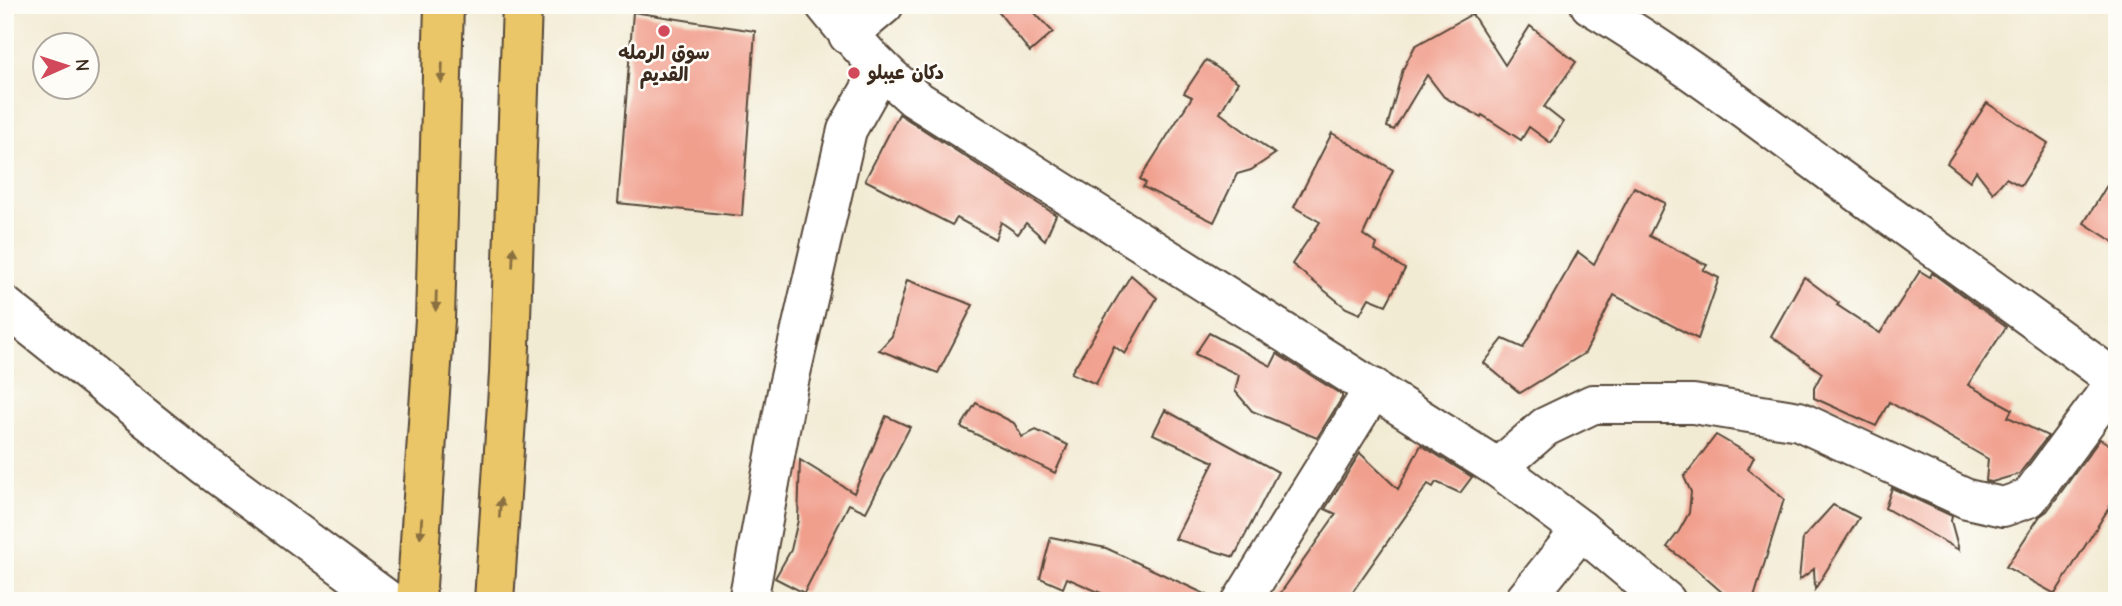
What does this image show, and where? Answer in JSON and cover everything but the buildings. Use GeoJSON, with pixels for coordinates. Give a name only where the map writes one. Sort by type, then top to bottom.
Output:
{"type":"FeatureCollection","features":[{"type":"Feature","properties":{"kind":"main road"},"geometry":{"type":"LineString","coordinates":[[416,601],[435,319],[444,5]]}},
{"type":"Feature","properties":{"kind":"main road"},"geometry":{"type":"LineString","coordinates":[[494,601],[509,374],[522,5]]}},
{"type":"Feature","properties":{"kind":"street"},"geometry":{"type":"LineString","coordinates":[[825,5],[848,35],[881,70],[914,98],[1498,468],[1581,530],[1666,601]]}},
{"type":"Feature","properties":{"kind":"street"},"geometry":{"type":"LineString","coordinates":[[848,35],[884,5]]}},
{"type":"Feature","properties":{"kind":"street"},"geometry":{"type":"LineString","coordinates":[[1498,468],[1545,427],[1593,404],[1693,404],[1799,421],[1967,499],[2003,507],[2029,498],[2116,381],[1705,79],[1642,18],[1590,5]]}},
{"type":"Feature","properties":{"kind":"street"},"geometry":{"type":"LineString","coordinates":[[748,601],[788,386],[847,130],[881,70]]}},
{"type":"Feature","properties":{"kind":"street"},"geometry":{"type":"LineString","coordinates":[[5,306],[206,466],[389,601]]}},
{"type":"Feature","properties":{"kind":"street"},"geometry":{"type":"LineString","coordinates":[[1242,601],[1374,388]]}},
{"type":"Feature","properties":{"kind":"street"},"geometry":{"type":"LineString","coordinates":[[1524,601],[1581,530]]}},
{"type":"Feature","properties":{"kind":"place","name":"سوق الرمله القديم"},"geometry":{"type":"Point","coordinates":[664,31]}},
{"type":"Feature","properties":{"kind":"place","name":"دكان عيبلو"},"geometry":{"type":"Point","coordinates":[854,73]}}]}
